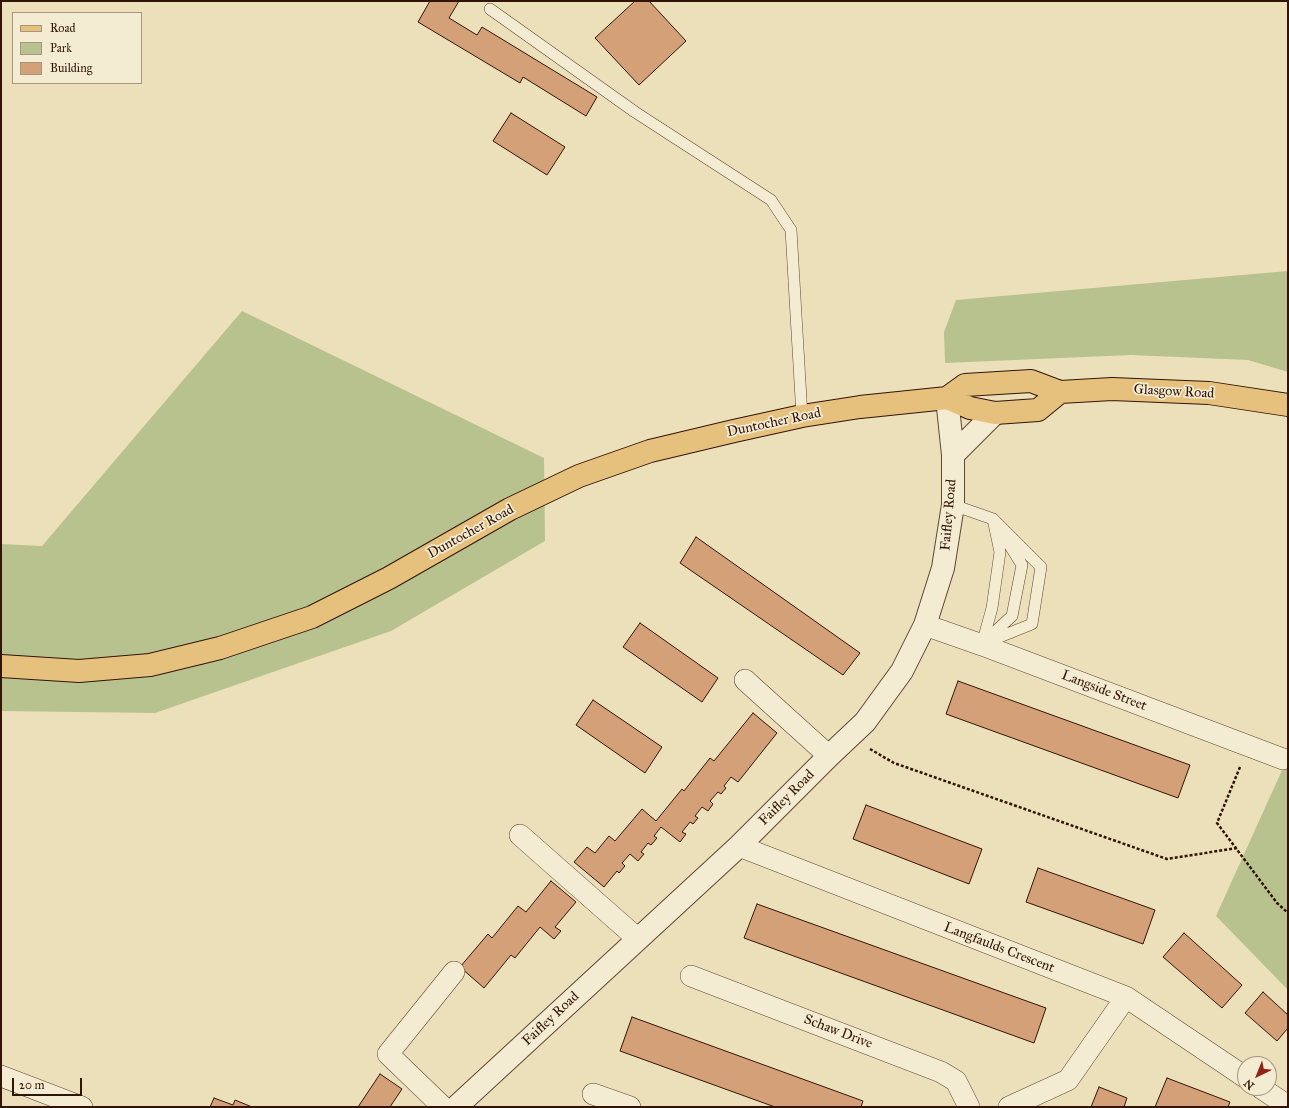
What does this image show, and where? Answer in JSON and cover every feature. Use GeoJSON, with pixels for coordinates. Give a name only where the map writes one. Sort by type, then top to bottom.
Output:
{"type":"FeatureCollection","features":[{"type":"Feature","properties":{"kind":"main road","name":"Glasgow Road"},"geometry":{"type":"LineString","coordinates":[[947,398],[966,385],[1031,381],[1060,392],[1112,389],[1209,393],[1288,405]]}},
{"type":"Feature","properties":{"kind":"main road"},"geometry":{"type":"LineString","coordinates":[[947,398],[970,408],[995,413],[1038,410],[1060,392]]}},
{"type":"Feature","properties":{"kind":"main road","name":"Duntocher Road"},"geometry":{"type":"LineString","coordinates":[[1,666],[79,671],[150,665],[220,648],[312,617],[389,578],[510,509],[579,476],[650,451],[734,430],[802,416],[860,407],[947,398]]}},
{"type":"Feature","properties":{"kind":"street","name":"Faifley Road"},"geometry":{"type":"LineString","coordinates":[[456,1107],[739,846],[865,722],[902,671],[925,625],[943,568],[953,505],[953,455],[947,398]]}},
{"type":"Feature","properties":{"kind":"street"},"geometry":{"type":"LineString","coordinates":[[953,455],[995,413]]}},
{"type":"Feature","properties":{"kind":"street","name":"Langside Street"},"geometry":{"type":"LineString","coordinates":[[925,625],[982,645],[1283,759]]}},
{"type":"Feature","properties":{"kind":"street"},"geometry":{"type":"LineString","coordinates":[[745,680],[829,756]]}},
{"type":"Feature","properties":{"kind":"street"},"geometry":{"type":"LineString","coordinates":[[520,835],[638,939]]}},
{"type":"Feature","properties":{"kind":"street","name":"Langfaulds Crescent"},"geometry":{"type":"LineString","coordinates":[[739,846],[1126,997],[1237,1072]]}},
{"type":"Feature","properties":{"kind":"street"},"geometry":{"type":"LineString","coordinates":[[443,1107],[388,1054],[454,972]]}},
{"type":"Feature","properties":{"kind":"street","name":"Schaw Drive"},"geometry":{"type":"LineString","coordinates":[[691,976],[941,1072],[956,1081],[969,1107]]}},
{"type":"Feature","properties":{"kind":"street"},"geometry":{"type":"LineString","coordinates":[[1009,1107],[1068,1080],[1126,997]]}},
{"type":"Feature","properties":{"kind":"street"},"geometry":{"type":"LineString","coordinates":[[1,1076],[82,1107]]}},
{"type":"Feature","properties":{"kind":"street"},"geometry":{"type":"LineString","coordinates":[[593,1094],[630,1107]]}},
{"type":"Feature","properties":{"kind":"street"},"geometry":{"type":"LineString","coordinates":[[1273,1096],[1288,1106]]}},
{"type":"Feature","properties":{"kind":"lane"},"geometry":{"type":"LineString","coordinates":[[490,9],[635,112],[771,200],[791,230],[802,416]]}},
{"type":"Feature","properties":{"kind":"lane"},"geometry":{"type":"LineString","coordinates":[[953,505],[993,519],[1041,568],[1032,624],[982,645]]}},
{"type":"Feature","properties":{"kind":"lane"},"geometry":{"type":"LineString","coordinates":[[982,645],[992,608],[1000,552],[993,519]]}},
{"type":"Feature","properties":{"kind":"lane"},"geometry":{"type":"LineString","coordinates":[[982,645],[1012,616],[1022,565],[993,519]]}},
{"type":"Feature","properties":{"kind":"path"},"geometry":{"type":"LineString","coordinates":[[849,737],[894,763],[1167,859],[1237,848]]}},
{"type":"Feature","properties":{"kind":"path"},"geometry":{"type":"LineString","coordinates":[[1249,746],[1217,823],[1277,903],[1288,913]]}},
{"type":"Feature","properties":{"kind":"green space"},"geometry":{"type":"Polygon","coordinates":[[[1288,271],[1288,372],[1248,360],[1131,355],[945,363],[944,332],[956,300],[1288,271]]]}},
{"type":"Feature","properties":{"kind":"green space"},"geometry":{"type":"Polygon","coordinates":[[[242,311],[544,458],[545,541],[391,631],[155,713],[1,711],[1,544],[42,546],[242,311]]]}},
{"type":"Feature","properties":{"kind":"green space"},"geometry":{"type":"Polygon","coordinates":[[[1288,757],[1288,990],[1216,916],[1288,757]]]}},
{"type":"Feature","properties":{"kind":"building"},"geometry":{"type":"Polygon","coordinates":[[[430,1],[459,1],[449,18],[477,35],[482,27],[597,97],[586,116],[523,77],[520,83],[418,22],[430,1]]]}},
{"type":"Feature","properties":{"kind":"building"},"geometry":{"type":"Polygon","coordinates":[[[635,1],[649,1],[686,41],[639,85],[595,38],[635,1]]]}},
{"type":"Feature","properties":{"kind":"building"},"geometry":{"type":"Polygon","coordinates":[[[511,113],[565,147],[547,175],[493,141],[511,113]]]}},
{"type":"Feature","properties":{"kind":"building"},"geometry":{"type":"Polygon","coordinates":[[[696,537],[860,653],[843,675],[680,563],[696,537]]]}},
{"type":"Feature","properties":{"kind":"building"},"geometry":{"type":"Polygon","coordinates":[[[640,623],[718,678],[702,702],[623,647],[640,623]]]}},
{"type":"Feature","properties":{"kind":"building"},"geometry":{"type":"Polygon","coordinates":[[[958,681],[1190,765],[1178,798],[946,714],[958,681]]]}},
{"type":"Feature","properties":{"kind":"building"},"geometry":{"type":"Polygon","coordinates":[[[593,700],[662,747],[645,773],[576,725],[593,700]]]}},
{"type":"Feature","properties":{"kind":"building"},"geometry":{"type":"Polygon","coordinates":[[[753,713],[777,733],[738,782],[731,777],[724,786],[726,788],[721,794],[718,792],[710,801],[713,804],[708,811],[702,807],[695,816],[698,818],[693,824],[690,822],[682,832],[686,834],[680,842],[661,827],[654,836],[657,838],[651,845],[648,843],[641,852],[644,854],[638,861],[630,854],[622,863],[625,866],[619,873],[617,871],[604,887],[574,862],[587,847],[595,853],[609,836],[615,841],[642,809],[656,821],[682,789],[684,791],[710,758],[714,761],[753,713]]]}},
{"type":"Feature","properties":{"kind":"building"},"geometry":{"type":"Polygon","coordinates":[[[866,805],[982,849],[969,884],[853,839],[866,805]]]}},
{"type":"Feature","properties":{"kind":"building"},"geometry":{"type":"Polygon","coordinates":[[[1038,868],[1155,910],[1143,944],[1026,902],[1038,868]]]}},
{"type":"Feature","properties":{"kind":"building"},"geometry":{"type":"Polygon","coordinates":[[[551,881],[576,902],[555,927],[561,931],[554,939],[540,927],[515,958],[511,955],[484,988],[460,967],[488,934],[492,938],[518,906],[526,912],[551,881]]]}},
{"type":"Feature","properties":{"kind":"building"},"geometry":{"type":"Polygon","coordinates":[[[757,904],[1046,1008],[1034,1043],[744,938],[757,904]]]}},
{"type":"Feature","properties":{"kind":"building"},"geometry":{"type":"Polygon","coordinates":[[[1184,933],[1242,985],[1222,1008],[1163,957],[1184,933]]]}},
{"type":"Feature","properties":{"kind":"building"},"geometry":{"type":"Polygon","coordinates":[[[1263,992],[1288,1015],[1288,1028],[1277,1041],[1245,1013],[1263,992]]]}},
{"type":"Feature","properties":{"kind":"building"},"geometry":{"type":"Polygon","coordinates":[[[632,1017],[863,1101],[861,1107],[775,1107],[620,1051],[632,1017]]]}},
{"type":"Feature","properties":{"kind":"building"},"geometry":{"type":"Polygon","coordinates":[[[380,1074],[402,1089],[390,1107],[358,1107],[380,1074]]]}},
{"type":"Feature","properties":{"kind":"building"},"geometry":{"type":"Polygon","coordinates":[[[1167,1078],[1230,1102],[1228,1107],[1155,1107],[1167,1078]]]}},
{"type":"Feature","properties":{"kind":"building"},"geometry":{"type":"Polygon","coordinates":[[[1099,1087],[1127,1098],[1124,1107],[1091,1107],[1099,1087]]]}},
{"type":"Feature","properties":{"kind":"building"},"geometry":{"type":"Polygon","coordinates":[[[214,1098],[233,1105],[235,1100],[252,1107],[210,1107],[214,1098]]]}}]}
